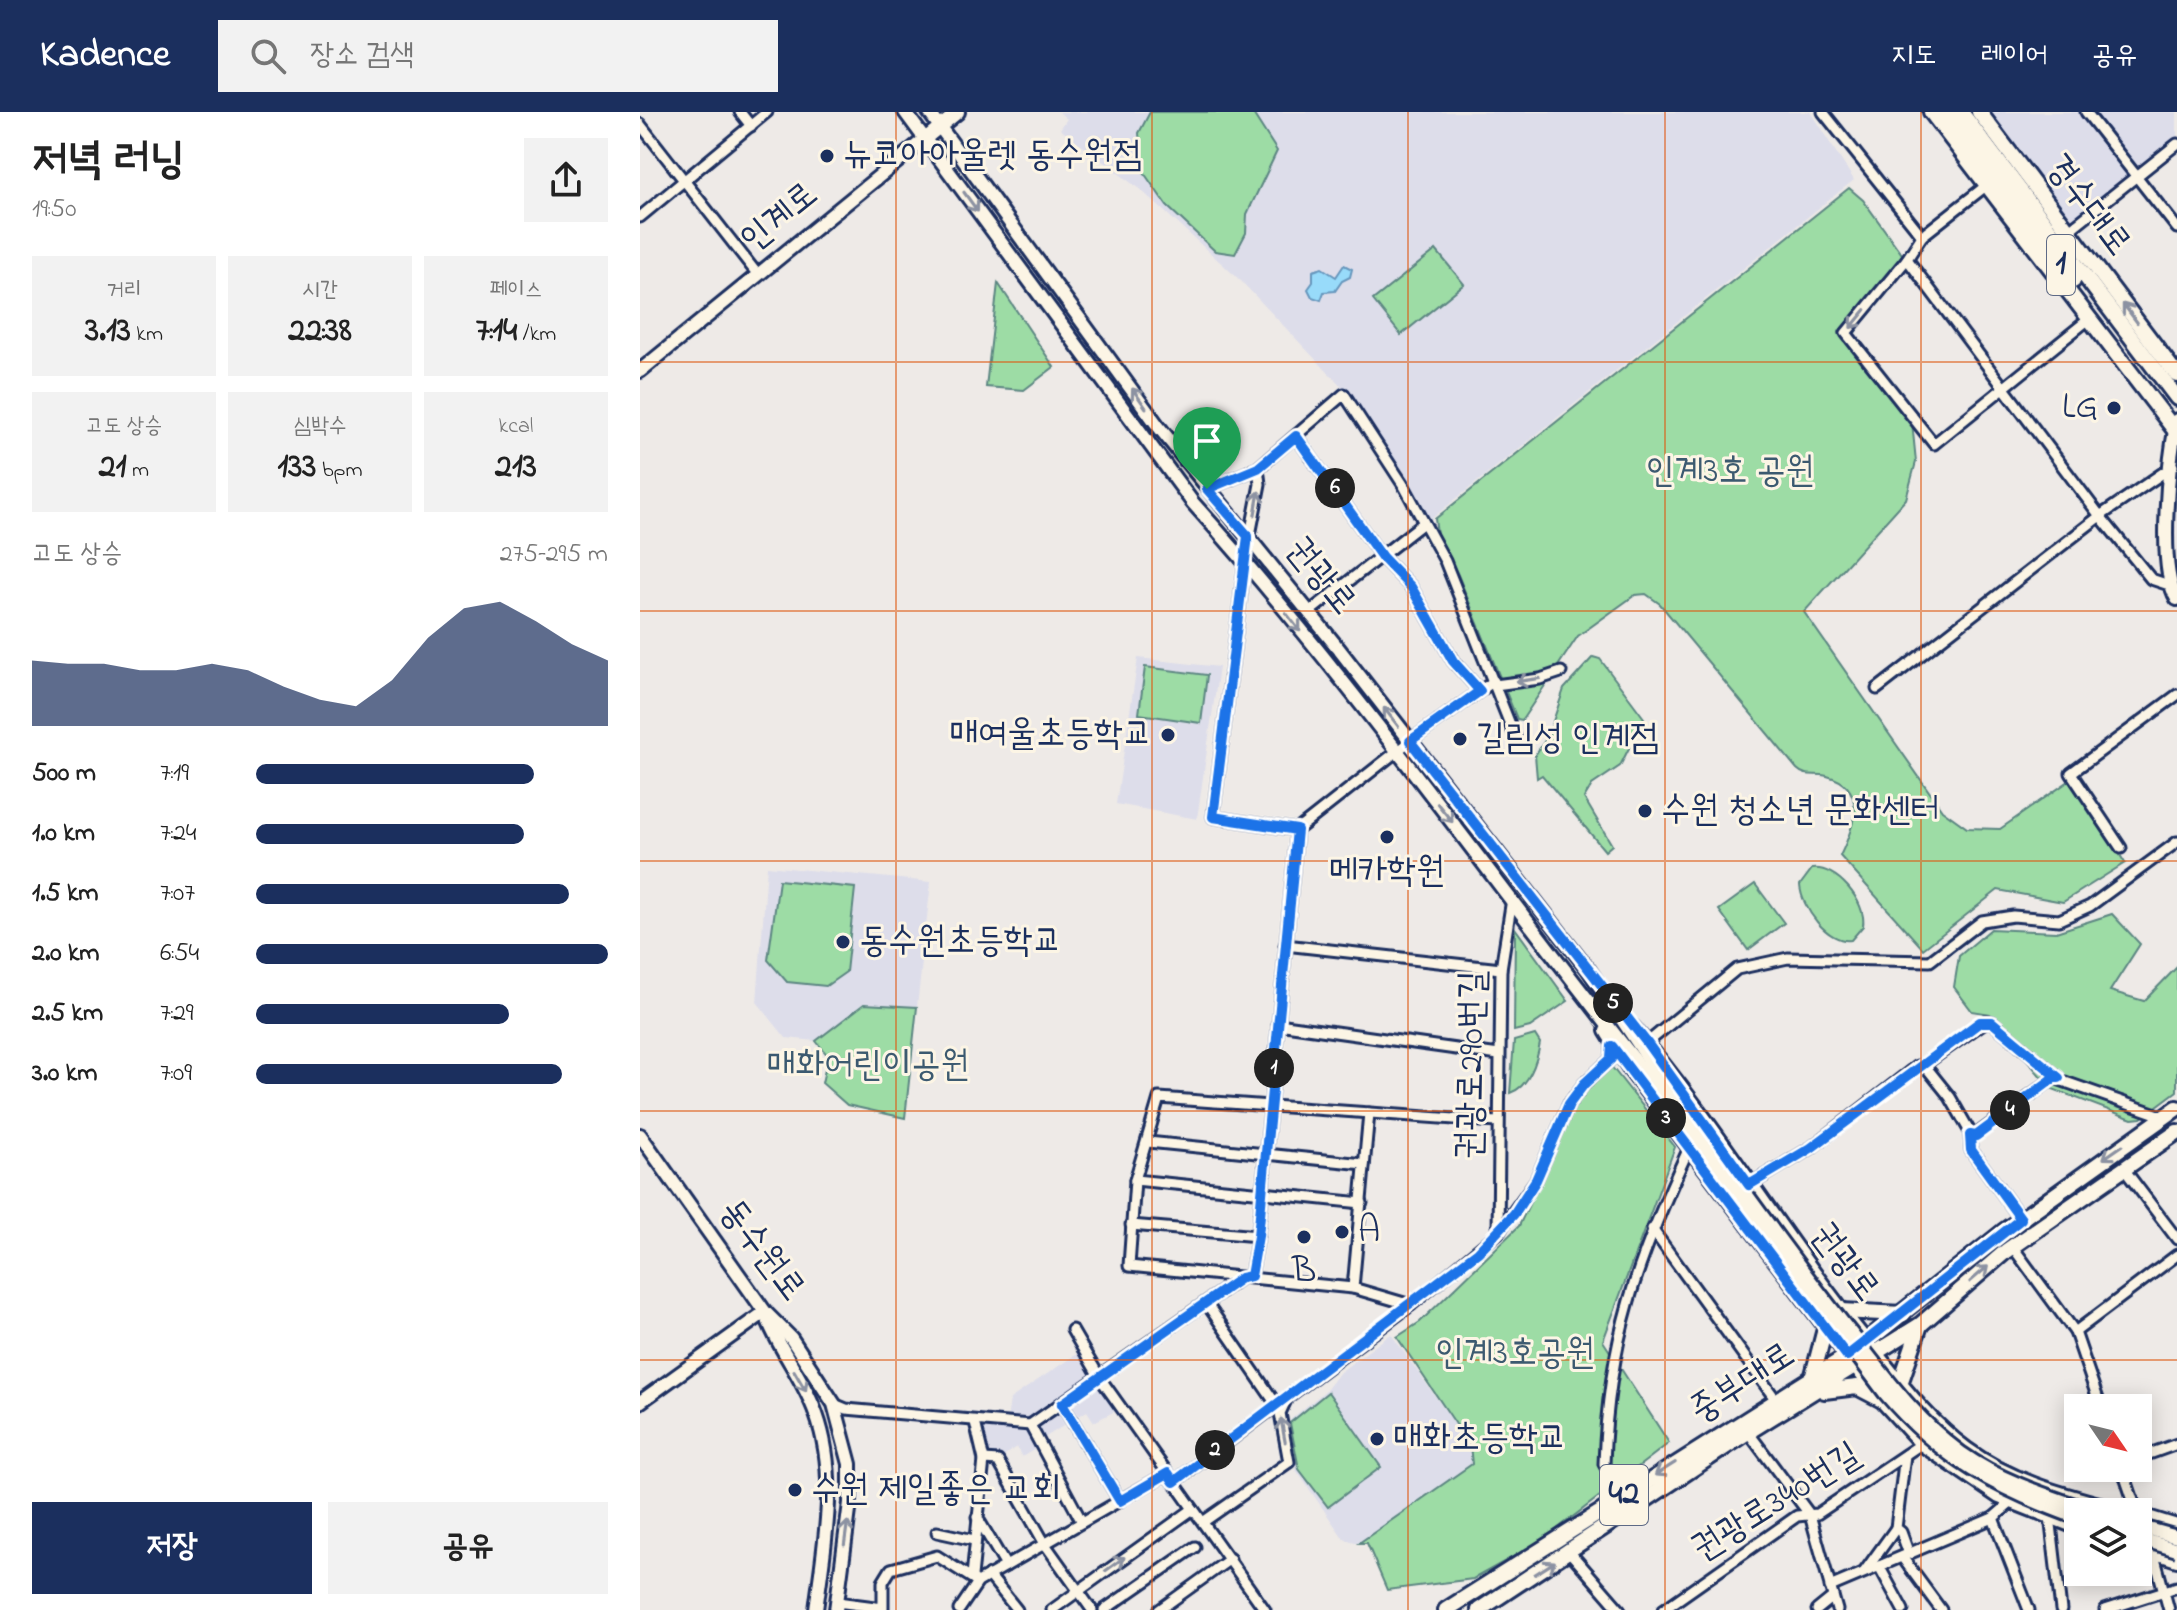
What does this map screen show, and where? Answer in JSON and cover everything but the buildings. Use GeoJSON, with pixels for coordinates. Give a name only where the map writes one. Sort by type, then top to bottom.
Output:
{"type":"FeatureCollection","features":[{"type":"Feature","properties":{"kind":"main road","name":"경수대로"},"geometry":{"type":"LineString","coordinates":[[1931,112],[2089,319],[2176,425]]}},
{"type":"Feature","properties":{"kind":"main road","name":"1"},"geometry":{"type":"LineString","coordinates":[[1946,112],[2176,425]]}},
{"type":"Feature","properties":{"kind":"main road","name":"1"},"geometry":{"type":"LineString","coordinates":[[1961,112],[2177,398]]}},
{"type":"Feature","properties":{"kind":"main road","name":"경수대로"},"geometry":{"type":"LineString","coordinates":[[1979,112],[2177,375]]}},
{"type":"Feature","properties":{"kind":"main road","name":"중부대로"},"geometry":{"type":"LineString","coordinates":[[1479,1610],[1812,1393],[1851,1361],[1866,1341],[2021,1219],[2171,1112]]}},
{"type":"Feature","properties":{"kind":"main road","name":"중부대로"},"geometry":{"type":"LineString","coordinates":[[1446,1610],[1813,1375],[1876,1353],[1920,1325],[2012,1246],[2177,1132]]}},
{"type":"Feature","properties":{"kind":"main road"},"geometry":{"type":"LineString","coordinates":[[1841,1311],[1903,1314]]}},
{"type":"Feature","properties":{"kind":"main road"},"geometry":{"type":"LineString","coordinates":[[1813,1375],[1826,1325]]}},
{"type":"Feature","properties":{"kind":"main road"},"geometry":{"type":"LineString","coordinates":[[1900,1384],[1920,1325]]}},
{"type":"Feature","properties":{"kind":"main road"},"geometry":{"type":"LineString","coordinates":[[1812,1393],[1857,1387],[1880,1399]]}},
{"type":"Feature","properties":{"kind":"street"},"geometry":{"type":"LineString","coordinates":[[740,112],[751,126]]}},
{"type":"Feature","properties":{"kind":"street"},"geometry":{"type":"LineString","coordinates":[[640,217],[767,112]]}},
{"type":"Feature","properties":{"kind":"street"},"geometry":{"type":"LineString","coordinates":[[905,112],[925,139]]}},
{"type":"Feature","properties":{"kind":"street","name":"권광로"},"geometry":{"type":"LineString","coordinates":[[929,112],[1207,489],[1248,536],[1610,1000],[1647,1043],[1841,1311],[1900,1384],[1935,1423],[1968,1450],[2028,1481],[2083,1498]]}},
{"type":"Feature","properties":{"kind":"street","name":"인계로"},"geometry":{"type":"LineString","coordinates":[[640,371],[958,112]]}},
{"type":"Feature","properties":{"kind":"street"},"geometry":{"type":"LineString","coordinates":[[1823,112],[1922,236]]}},
{"type":"Feature","properties":{"kind":"street"},"geometry":{"type":"LineString","coordinates":[[2086,112],[2134,178],[2177,228]]}},
{"type":"Feature","properties":{"kind":"street"},"geometry":{"type":"LineString","coordinates":[[640,124],[758,275]]}},
{"type":"Feature","properties":{"kind":"street","name":"권광로"},"geometry":{"type":"LineString","coordinates":[[925,139],[1193,503],[1245,561],[1512,899],[1600,1017],[1654,1075]]}},
{"type":"Feature","properties":{"kind":"street"},"geometry":{"type":"LineString","coordinates":[[2068,231],[2177,144]]}},
{"type":"Feature","properties":{"kind":"street"},"geometry":{"type":"LineString","coordinates":[[1987,185],[1922,236],[1846,333],[1934,444],[2089,319]]}},
{"type":"Feature","properties":{"kind":"street"},"geometry":{"type":"LineString","coordinates":[[1907,259],[2100,516],[2151,579],[2169,585]]}},
{"type":"Feature","properties":{"kind":"street"},"geometry":{"type":"LineString","coordinates":[[1207,489],[1258,468],[1344,394],[1404,486],[1422,524],[1445,561],[1467,608],[1515,737]]}},
{"type":"Feature","properties":{"kind":"street"},"geometry":{"type":"LineString","coordinates":[[2176,425],[2173,498],[2165,526],[2169,585],[2177,599]]}},
{"type":"Feature","properties":{"kind":"street"},"geometry":{"type":"LineString","coordinates":[[1296,436],[1382,557],[1411,587],[1453,661],[1480,691]]}},
{"type":"Feature","properties":{"kind":"street"},"geometry":{"type":"LineString","coordinates":[[1877,689],[2100,516],[2173,466]]}},
{"type":"Feature","properties":{"kind":"street"},"geometry":{"type":"LineString","coordinates":[[1258,468],[1260,484],[1248,536],[1213,817],[1297,830]]}},
{"type":"Feature","properties":{"kind":"street"},"geometry":{"type":"LineString","coordinates":[[1308,613],[1422,524]]}},
{"type":"Feature","properties":{"kind":"street"},"geometry":{"type":"LineString","coordinates":[[834,1404],[846,1409],[1030,1425],[1246,1277],[1258,1236],[1263,1195],[1297,830],[1410,741],[1480,691],[1495,683],[1540,679],[1561,672]]}},
{"type":"Feature","properties":{"kind":"street"},"geometry":{"type":"LineString","coordinates":[[2121,848],[2071,773],[2177,695]]}},
{"type":"Feature","properties":{"kind":"street"},"geometry":{"type":"LineString","coordinates":[[1647,1043],[1737,969],[1788,958],[1930,961],[1982,921],[2013,916],[2059,920],[2090,906],[2177,842]]}},
{"type":"Feature","properties":{"kind":"street","name":"권광로290번길"},"geometry":{"type":"LineString","coordinates":[[1498,1233],[1501,969],[1512,899]]}},
{"type":"Feature","properties":{"kind":"street"},"geometry":{"type":"LineString","coordinates":[[1285,945],[1501,969]]}},
{"type":"Feature","properties":{"kind":"street","name":"권광로"},"geometry":{"type":"LineString","coordinates":[[1610,1000],[1654,1075]]}},
{"type":"Feature","properties":{"kind":"street","name":"권광로"},"geometry":{"type":"LineString","coordinates":[[1600,1017],[1612,1046],[1880,1399],[1921,1444],[1978,1484],[2013,1503],[2064,1522]]}},
{"type":"Feature","properties":{"kind":"street"},"geometry":{"type":"LineString","coordinates":[[1749,1185],[1811,1148],[1917,1066],[1922,1066],[1986,1021],[1992,1022],[2059,1078]]}},
{"type":"Feature","properties":{"kind":"street"},"geometry":{"type":"LineString","coordinates":[[1278,1024],[1499,1055]]}},
{"type":"Feature","properties":{"kind":"street"},"geometry":{"type":"LineString","coordinates":[[975,1579],[989,1575],[1120,1501],[1171,1477],[1281,1402],[1411,1305],[1498,1233],[1536,1180],[1569,1104],[1584,1084],[1611,1059],[1612,1046]]}},
{"type":"Feature","properties":{"kind":"street"},"geometry":{"type":"LineString","coordinates":[[1922,1066],[1950,1097],[1970,1135],[1971,1150],[2021,1219]]}},
{"type":"Feature","properties":{"kind":"street"},"geometry":{"type":"LineString","coordinates":[[1654,1075],[1905,1403],[1930,1428],[1982,1467],[2064,1502]]}},
{"type":"Feature","properties":{"kind":"street"},"geometry":{"type":"LineString","coordinates":[[1654,1075],[1885,1393],[1914,1426],[1942,1451],[1989,1482],[2064,1513]]}},
{"type":"Feature","properties":{"kind":"street"},"geometry":{"type":"LineString","coordinates":[[1970,1135],[1976,1136],[2054,1078],[2171,1112]]}},
{"type":"Feature","properties":{"kind":"street"},"geometry":{"type":"LineString","coordinates":[[1411,1305],[1353,1288],[1129,1266],[1135,1180],[1159,1098],[1497,1122]]}},
{"type":"Feature","properties":{"kind":"street"},"geometry":{"type":"LineString","coordinates":[[1353,1288],[1369,1113]]}},
{"type":"Feature","properties":{"kind":"street","name":"동수원로"},"geometry":{"type":"LineString","coordinates":[[640,1135],[765,1312],[791,1338],[834,1404],[850,1464],[850,1503],[837,1606],[883,1608],[883,1582],[891,1569],[937,1556],[975,1579]]}},
{"type":"Feature","properties":{"kind":"street"},"geometry":{"type":"LineString","coordinates":[[1148,1142],[1364,1164]]}},
{"type":"Feature","properties":{"kind":"street"},"geometry":{"type":"LineString","coordinates":[[1632,1490],[1605,1469],[1605,1438],[1624,1311],[1652,1229],[1689,1148]]}},
{"type":"Feature","properties":{"kind":"street"},"geometry":{"type":"LineString","coordinates":[[2124,1169],[2177,1239]]}},
{"type":"Feature","properties":{"kind":"street"},"geometry":{"type":"LineString","coordinates":[[1135,1180],[1362,1203]]}},
{"type":"Feature","properties":{"kind":"street"},"geometry":{"type":"LineString","coordinates":[[1131,1225],[1258,1236]]}},
{"type":"Feature","properties":{"kind":"street"},"geometry":{"type":"LineString","coordinates":[[1652,1229],[1776,1400]]}},
{"type":"Feature","properties":{"kind":"street"},"geometry":{"type":"LineString","coordinates":[[2012,1246],[2075,1332],[2096,1394]]}},
{"type":"Feature","properties":{"kind":"street"},"geometry":{"type":"LineString","coordinates":[[2075,1332],[2177,1255]]}},
{"type":"Feature","properties":{"kind":"street"},"geometry":{"type":"LineString","coordinates":[[1203,1522],[1289,1462],[1280,1413],[1281,1402],[1207,1304]]}},
{"type":"Feature","properties":{"kind":"street"},"geometry":{"type":"LineString","coordinates":[[640,1402],[765,1312],[775,1340],[804,1386],[823,1436],[829,1494],[816,1610]]}},
{"type":"Feature","properties":{"kind":"street"},"geometry":{"type":"LineString","coordinates":[[1072,1330],[1100,1378],[1265,1610]]}},
{"type":"Feature","properties":{"kind":"street"},"geometry":{"type":"LineString","coordinates":[[1062,1404],[1120,1501]]}},
{"type":"Feature","properties":{"kind":"street"},"geometry":{"type":"LineString","coordinates":[[959,1610],[975,1579],[974,1540],[984,1460],[975,1422]]}},
{"type":"Feature","properties":{"kind":"street"},"geometry":{"type":"LineString","coordinates":[[1030,1425],[1082,1522]]}},
{"type":"Feature","properties":{"kind":"street"},"geometry":{"type":"LineString","coordinates":[[1748,1432],[1810,1515],[1837,1610]]}},
{"type":"Feature","properties":{"kind":"street","name":"권광로340번길"},"geometry":{"type":"LineString","coordinates":[[1663,1610],[1797,1516],[1810,1515],[1921,1444]]}},
{"type":"Feature","properties":{"kind":"street"},"geometry":{"type":"LineString","coordinates":[[2152,1453],[2177,1444]]}},
{"type":"Feature","properties":{"kind":"street"},"geometry":{"type":"LineString","coordinates":[[1864,1572],[1896,1528],[1905,1455]]}},
{"type":"Feature","properties":{"kind":"street"},"geometry":{"type":"LineString","coordinates":[[984,1460],[998,1461],[1045,1544],[1092,1610]]}},
{"type":"Feature","properties":{"kind":"street"},"geometry":{"type":"LineString","coordinates":[[1817,1610],[1832,1592],[1864,1572],[1993,1518],[2013,1503],[2028,1481]]}},
{"type":"Feature","properties":{"kind":"street"},"geometry":{"type":"LineString","coordinates":[[1052,1610],[1193,1509]]}},
{"type":"Feature","properties":{"kind":"street"},"geometry":{"type":"LineString","coordinates":[[2050,1516],[2061,1610]]}},
{"type":"Feature","properties":{"kind":"street"},"geometry":{"type":"LineString","coordinates":[[977,1517],[1006,1566]]}},
{"type":"Feature","properties":{"kind":"street"},"geometry":{"type":"LineString","coordinates":[[1993,1518],[2004,1538],[2029,1610]]}},
{"type":"Feature","properties":{"kind":"street"},"geometry":{"type":"LineString","coordinates":[[2152,1518],[2177,1526]]}},
{"type":"Feature","properties":{"kind":"street"},"geometry":{"type":"LineString","coordinates":[[1896,1528],[1901,1532],[1905,1555],[1941,1610]]}},
{"type":"Feature","properties":{"kind":"street"},"geometry":{"type":"LineString","coordinates":[[2152,1530],[2177,1537]]}},
{"type":"Feature","properties":{"kind":"street"},"geometry":{"type":"LineString","coordinates":[[937,1532],[974,1540]]}},
{"type":"Feature","properties":{"kind":"street"},"geometry":{"type":"LineString","coordinates":[[1559,1540],[1620,1610]]}},
{"type":"Feature","properties":{"kind":"street"},"geometry":{"type":"LineString","coordinates":[[2152,1542],[2177,1550]]}},
{"type":"Feature","properties":{"kind":"street"},"geometry":{"type":"LineString","coordinates":[[1104,1610],[1195,1547]]}},
{"type":"Feature","properties":{"kind":"street"},"geometry":{"type":"LineString","coordinates":[[2153,1552],[2177,1560]]}},
{"type":"Feature","properties":{"kind":"street"},"geometry":{"type":"LineString","coordinates":[[2153,1552],[2169,1610]]}},
{"type":"Feature","properties":{"kind":"street"},"geometry":{"type":"LineString","coordinates":[[1159,1610],[1230,1559]]}},
{"type":"Feature","properties":{"kind":"street"},"geometry":{"type":"LineString","coordinates":[[1879,1566],[1903,1610]]}},
{"type":"Feature","properties":{"kind":"street"},"geometry":{"type":"LineString","coordinates":[[989,1575],[1017,1610]]}},
{"type":"Feature","properties":{"kind":"street"},"geometry":{"type":"LineString","coordinates":[[2105,1610],[2177,1587]]}},
{"type":"Feature","properties":{"kind":"shaded area"},"geometry":{"type":"Polygon","coordinates":[[[1059,112],[1810,112],[1854,180],[1431,519],[1343,388],[1241,281],[1142,191],[1060,129],[1067,119],[1059,112]]]}},
{"type":"Feature","properties":{"kind":"shaded area"},"geometry":{"type":"Polygon","coordinates":[[[1982,112],[2177,112],[2177,140],[2070,224],[1982,112]]]}},
{"type":"Feature","properties":{"kind":"shaded area","name":"매여울초등학교"},"geometry":{"type":"Polygon","coordinates":[[[1138,658],[1219,667],[1197,819],[1116,804],[1138,658]]]}},
{"type":"Feature","properties":{"kind":"shaded area","name":"동수원초등학교"},"geometry":{"type":"Polygon","coordinates":[[[767,866],[931,882],[917,1007],[864,1004],[816,1041],[786,1038],[757,1002],[767,866]]]}},
{"type":"Feature","properties":{"kind":"shaded area","name":"매화초등학교"},"geometry":{"type":"Polygon","coordinates":[[[1391,1334],[1470,1445],[1472,1464],[1359,1543],[1344,1539],[1296,1470],[1287,1432],[1290,1420],[1327,1389],[1340,1372],[1391,1334]]]}},
{"type":"Feature","properties":{"kind":"shaded area"},"geometry":{"type":"Polygon","coordinates":[[[1078,1353],[1119,1409],[1094,1422],[1087,1411],[1036,1443],[1038,1447],[1022,1457],[1016,1447],[1004,1459],[979,1457],[972,1416],[1007,1420],[1010,1399],[1078,1353]]]}},
{"type":"Feature","properties":{"kind":"green space"},"geometry":{"type":"Polygon","coordinates":[[[1150,112],[1252,112],[1277,151],[1247,214],[1246,233],[1235,254],[1215,251],[1167,206],[1142,170],[1139,133],[1150,112]]]}},
{"type":"Feature","properties":{"kind":"green space","name":"인계3호 공원"},"geometry":{"type":"Polygon","coordinates":[[[1849,188],[1863,200],[1904,257],[1851,339],[1911,412],[1916,462],[1906,499],[1804,612],[1942,810],[1967,828],[2000,829],[2072,779],[2125,863],[2063,902],[1998,890],[1923,949],[1840,856],[1853,822],[1853,799],[1849,789],[1827,776],[1800,772],[1660,604],[1646,594],[1635,595],[1578,636],[1522,720],[1517,719],[1458,575],[1437,534],[1435,519],[1849,188]]]}},
{"type":"Feature","properties":{"kind":"green space"},"geometry":{"type":"Polygon","coordinates":[[[1436,250],[1464,284],[1401,335],[1373,300],[1436,250]]]}},
{"type":"Feature","properties":{"kind":"green space"},"geometry":{"type":"Polygon","coordinates":[[[998,283],[1054,367],[1024,390],[986,387],[998,283]]]}},
{"type":"Feature","properties":{"kind":"green space"},"geometry":{"type":"Polygon","coordinates":[[[1593,657],[1600,659],[1644,718],[1620,766],[1592,785],[1584,798],[1612,845],[1605,851],[1542,775],[1537,778],[1535,755],[1548,736],[1564,689],[1593,657]]]}},
{"type":"Feature","properties":{"kind":"green space"},"geometry":{"type":"Polygon","coordinates":[[[1145,667],[1207,675],[1201,723],[1139,714],[1145,667]]]}},
{"type":"Feature","properties":{"kind":"green space"},"geometry":{"type":"Polygon","coordinates":[[[1812,869],[1831,873],[1855,896],[1863,916],[1863,926],[1851,940],[1842,940],[1825,930],[1805,903],[1800,885],[1812,869]]]}},
{"type":"Feature","properties":{"kind":"green space"},"geometry":{"type":"Polygon","coordinates":[[[779,880],[855,888],[846,972],[826,986],[787,982],[768,960],[779,880]]]}},
{"type":"Feature","properties":{"kind":"green space"},"geometry":{"type":"Polygon","coordinates":[[[1755,884],[1784,923],[1748,950],[1719,910],[1755,884]]]}},
{"type":"Feature","properties":{"kind":"green space"},"geometry":{"type":"Polygon","coordinates":[[[2112,914],[2140,944],[2110,991],[2144,1001],[2177,967],[2177,1091],[2141,1118],[2132,1119],[2050,1088],[1990,1014],[1972,1011],[1954,987],[1959,956],[1991,929],[2056,932],[2112,914]]]}},
{"type":"Feature","properties":{"kind":"green space"},"geometry":{"type":"Polygon","coordinates":[[[1515,928],[1568,1001],[1530,1027],[1514,1031],[1515,928]]]}},
{"type":"Feature","properties":{"kind":"green space","name":"매화어린이공원"},"geometry":{"type":"Polygon","coordinates":[[[864,1004],[917,1007],[905,1118],[847,1105],[822,1083],[828,1056],[816,1041],[864,1004]]]}},
{"type":"Feature","properties":{"kind":"green space"},"geometry":{"type":"Polygon","coordinates":[[[1535,1035],[1540,1043],[1534,1065],[1522,1085],[1510,1093],[1514,1041],[1535,1035]]]}},
{"type":"Feature","properties":{"kind":"green space","name":"인계3호공원"},"geometry":{"type":"Polygon","coordinates":[[[1611,1066],[1675,1147],[1603,1341],[1669,1443],[1540,1542],[1473,1579],[1387,1590],[1367,1543],[1359,1543],[1472,1464],[1470,1445],[1397,1337],[1420,1322],[1519,1226],[1577,1101],[1611,1066]]]}},
{"type":"Feature","properties":{"kind":"green space"},"geometry":{"type":"Polygon","coordinates":[[[1328,1392],[1381,1467],[1328,1507],[1299,1469],[1290,1423],[1328,1392]]]}},
{"type":"Feature","properties":{"kind":"water"},"geometry":{"type":"Polygon","coordinates":[[[1344,265],[1352,269],[1350,277],[1342,281],[1335,291],[1324,292],[1321,300],[1312,297],[1308,289],[1313,282],[1313,271],[1322,268],[1336,277],[1344,265]]]}},
{"type":"Feature","properties":{"kind":"place","name":"뉴코아아울렛 동수원점"},"geometry":{"type":"Point","coordinates":[827,156]}},
{"type":"Feature","properties":{"kind":"place","name":"LG"},"geometry":{"type":"Point","coordinates":[2114,408]}},
{"type":"Feature","properties":{"kind":"place","name":"매여울초등학교"},"geometry":{"type":"Point","coordinates":[1168,735]}},
{"type":"Feature","properties":{"kind":"place","name":"길림성 인계점"},"geometry":{"type":"Point","coordinates":[1460,739]}},
{"type":"Feature","properties":{"kind":"place","name":"수원 청소년 문화센터"},"geometry":{"type":"Point","coordinates":[1645,811]}},
{"type":"Feature","properties":{"kind":"place","name":"메카학원"},"geometry":{"type":"Point","coordinates":[1387,837]}},
{"type":"Feature","properties":{"kind":"place","name":"동수원초등학교"},"geometry":{"type":"Point","coordinates":[843,942]}},
{"type":"Feature","properties":{"kind":"place","name":"A"},"geometry":{"type":"Point","coordinates":[1342,1232]}},
{"type":"Feature","properties":{"kind":"place","name":"B"},"geometry":{"type":"Point","coordinates":[1304,1237]}},
{"type":"Feature","properties":{"kind":"place","name":"매화초등학교"},"geometry":{"type":"Point","coordinates":[1377,1439]}},
{"type":"Feature","properties":{"kind":"place","name":"수원 제일좋은 교회"},"geometry":{"type":"Point","coordinates":[795,1490]}},
{"type":"Feature","properties":{"kind":"route"},"geometry":{"type":"LineString","coordinates":[[1296,436],[1382,557],[1411,587],[1453,661],[1480,691],[1410,741],[1610,1000],[1647,1043],[1749,1185],[1811,1148],[1917,1066],[1922,1066],[1980,1022],[1986,1021],[1992,1022],[2059,1078],[2054,1078],[1976,1136],[1970,1135],[1971,1150],[2021,1219],[1847,1356],[1612,1046],[1611,1059],[1584,1084],[1569,1104],[1549,1155],[1514,1214],[1478,1252],[1174,1482],[1168,1473],[1120,1501],[1062,1404],[1241,1278],[1251,1276],[1258,1236],[1297,830],[1213,817],[1248,536],[1207,489],[1258,468],[1296,436]]}}]}
